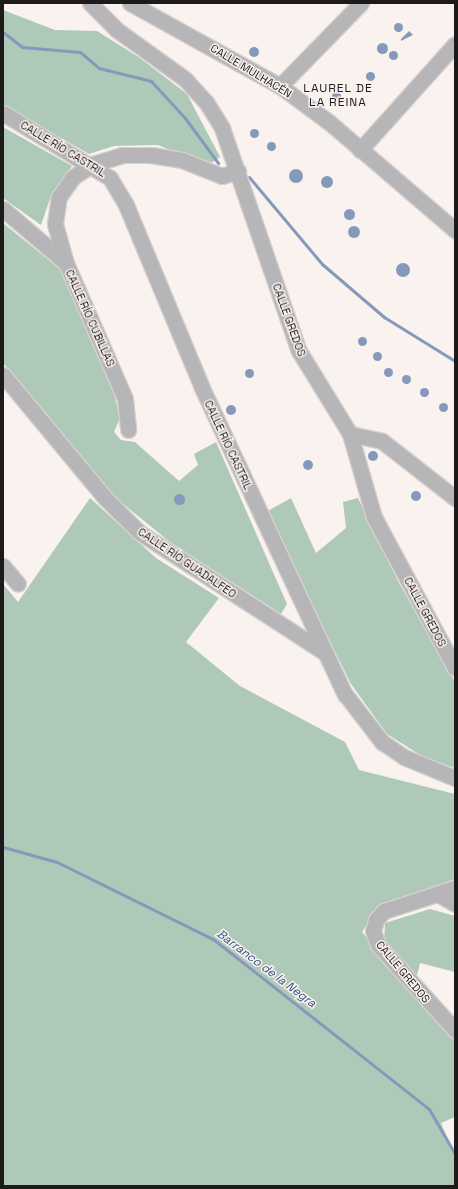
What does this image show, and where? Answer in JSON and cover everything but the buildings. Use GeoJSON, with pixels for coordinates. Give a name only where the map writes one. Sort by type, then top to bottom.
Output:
{"type":"FeatureCollection","features":[{"type":"Feature","properties":{"kind":"street","name":"CALLE GREDOS"},"geometry":{"type":"LineString","coordinates":[[90,3],[117,30],[185,79],[206,102],[222,128],[299,351],[350,434],[374,517],[455,668]]}},
{"type":"Feature","properties":{"kind":"street","name":"CALLE MULHACÉN"},"geometry":{"type":"LineString","coordinates":[[130,3],[280,86],[360,150],[455,230]]}},
{"type":"Feature","properties":{"kind":"street"},"geometry":{"type":"LineString","coordinates":[[280,86],[362,3]]}},
{"type":"Feature","properties":{"kind":"street"},"geometry":{"type":"LineString","coordinates":[[360,150],[455,44]]}},
{"type":"Feature","properties":{"kind":"street","name":"CALLE RÍO CASTRIL"},"geometry":{"type":"LineString","coordinates":[[3,113],[93,164],[110,178],[126,205],[202,388],[345,694],[382,742],[404,757],[455,778]]}},
{"type":"Feature","properties":{"kind":"street"},"geometry":{"type":"LineString","coordinates":[[66,263],[55,224],[59,197],[73,177],[93,164],[122,155],[151,155],[182,160],[222,176],[238,171]]}},
{"type":"Feature","properties":{"kind":"street","name":"CALLE RÍO CUBILLAS"},"geometry":{"type":"LineString","coordinates":[[3,210],[34,233],[66,263],[125,399],[128,430]]}},
{"type":"Feature","properties":{"kind":"street"},"geometry":{"type":"LineString","coordinates":[[34,233],[48,232],[55,224]]}},
{"type":"Feature","properties":{"kind":"street","name":"CALLE RÍO GUADALFEO"},"geometry":{"type":"LineString","coordinates":[[3,375],[106,499],[139,532],[287,630],[325,653]]}},
{"type":"Feature","properties":{"kind":"street"},"geometry":{"type":"LineString","coordinates":[[350,434],[382,441],[455,498]]}},
{"type":"Feature","properties":{"kind":"street"},"geometry":{"type":"LineString","coordinates":[[3,566],[18,584]]}},
{"type":"Feature","properties":{"kind":"street"},"geometry":{"type":"LineString","coordinates":[[287,630],[305,622],[306,613]]}},
{"type":"Feature","properties":{"kind":"street","name":"CALLE GREDOS"},"geometry":{"type":"LineString","coordinates":[[455,888],[384,911],[376,920],[372,931],[378,945],[455,1030]]}},
{"type":"Feature","properties":{"kind":"street"},"geometry":{"type":"LineString","coordinates":[[438,894],[455,904]]}},
{"type":"Feature","properties":{"kind":"green space"},"geometry":{"type":"Polygon","coordinates":[[[3,10],[55,30],[97,31],[140,58],[187,94],[220,157],[207,166],[158,145],[114,146],[89,154],[3,105],[3,10]]]}},
{"type":"Feature","properties":{"kind":"green space"},"geometry":{"type":"Polygon","coordinates":[[[3,127],[72,166],[52,193],[41,225],[3,198],[3,127]]]}},
{"type":"Feature","properties":{"kind":"green space"},"geometry":{"type":"Polygon","coordinates":[[[3,223],[60,269],[111,380],[120,418],[114,432],[121,440],[135,442],[179,481],[198,465],[194,454],[216,442],[287,604],[281,614],[170,542],[117,499],[3,363],[3,223]]]}},
{"type":"Feature","properties":{"kind":"green space"},"geometry":{"type":"Polygon","coordinates":[[[90,498],[156,558],[219,598],[186,642],[240,686],[345,742],[359,770],[455,794],[455,879],[379,906],[362,932],[455,1039],[455,1117],[441,1123],[455,1157],[455,1186],[3,1186],[3,584],[18,602],[90,498]]]}},
{"type":"Feature","properties":{"kind":"green space"},"geometry":{"type":"Polygon","coordinates":[[[291,498],[316,553],[346,528],[343,502],[358,498],[398,581],[455,682],[455,768],[425,758],[387,734],[351,684],[266,512],[291,498]]]}},
{"type":"Feature","properties":{"kind":"green space"},"geometry":{"type":"Polygon","coordinates":[[[430,909],[455,916],[455,972],[420,963],[416,980],[384,943],[385,923],[430,909]]]}},
{"type":"Feature","properties":{"kind":"water"},"geometry":{"type":"Polygon","coordinates":[[[398,22],[403,27],[398,32],[393,27],[398,22]]]}},
{"type":"Feature","properties":{"kind":"water"},"geometry":{"type":"Polygon","coordinates":[[[409,31],[413,35],[401,41],[401,39],[409,31]]]}},
{"type":"Feature","properties":{"kind":"water"},"geometry":{"type":"Polygon","coordinates":[[[380,43],[384,43],[386,44],[386,52],[380,53],[377,50],[377,46],[380,43]]]}},
{"type":"Feature","properties":{"kind":"water"},"geometry":{"type":"Polygon","coordinates":[[[254,47],[259,52],[254,57],[249,52],[254,47]]]}},
{"type":"Feature","properties":{"kind":"water"},"geometry":{"type":"Polygon","coordinates":[[[393,50],[398,55],[393,60],[388,55],[393,50]]]}},
{"type":"Feature","properties":{"kind":"water"},"geometry":{"type":"Polygon","coordinates":[[[370,71],[375,76],[370,81],[365,76],[370,71]]]}},
{"type":"Feature","properties":{"kind":"water"},"geometry":{"type":"Polygon","coordinates":[[[336,91],[341,96],[336,101],[331,96],[336,91]]]}},
{"type":"Feature","properties":{"kind":"water"},"geometry":{"type":"Polygon","coordinates":[[[254,128],[259,133],[254,138],[249,133],[254,128]]]}},
{"type":"Feature","properties":{"kind":"water"},"geometry":{"type":"Polygon","coordinates":[[[271,141],[276,146],[271,151],[266,146],[271,141]]]}},
{"type":"Feature","properties":{"kind":"water"},"geometry":{"type":"Polygon","coordinates":[[[296,169],[301,171],[303,176],[301,181],[296,183],[291,181],[289,176],[291,171],[296,169]]]}},
{"type":"Feature","properties":{"kind":"water"},"geometry":{"type":"Polygon","coordinates":[[[325,176],[329,176],[333,182],[329,188],[325,188],[321,184],[321,180],[325,176]]]}},
{"type":"Feature","properties":{"kind":"water"},"geometry":{"type":"Polygon","coordinates":[[[349,208],[353,210],[355,214],[353,218],[349,220],[345,218],[343,214],[345,210],[349,208]]]}},
{"type":"Feature","properties":{"kind":"water"},"geometry":{"type":"Polygon","coordinates":[[[356,226],[359,227],[359,237],[352,238],[349,237],[348,230],[349,227],[356,226]]]}},
{"type":"Feature","properties":{"kind":"water"},"geometry":{"type":"Polygon","coordinates":[[[403,263],[408,265],[410,270],[408,275],[403,277],[398,275],[396,270],[398,265],[403,263]]]}},
{"type":"Feature","properties":{"kind":"water"},"geometry":{"type":"Polygon","coordinates":[[[362,336],[367,341],[362,346],[357,341],[362,336]]]}},
{"type":"Feature","properties":{"kind":"water"},"geometry":{"type":"Polygon","coordinates":[[[377,351],[382,356],[377,361],[372,356],[377,351]]]}},
{"type":"Feature","properties":{"kind":"water"},"geometry":{"type":"Polygon","coordinates":[[[388,367],[393,372],[388,377],[383,372],[388,367]]]}},
{"type":"Feature","properties":{"kind":"water"},"geometry":{"type":"Polygon","coordinates":[[[249,368],[254,373],[249,378],[244,373],[249,368]]]}},
{"type":"Feature","properties":{"kind":"water"},"geometry":{"type":"Polygon","coordinates":[[[406,374],[411,379],[406,384],[401,379],[406,374]]]}},
{"type":"Feature","properties":{"kind":"water"},"geometry":{"type":"Polygon","coordinates":[[[424,387],[429,392],[424,397],[419,392],[424,387]]]}},
{"type":"Feature","properties":{"kind":"water"},"geometry":{"type":"Polygon","coordinates":[[[443,402],[448,407],[443,412],[438,407],[443,402]]]}},
{"type":"Feature","properties":{"kind":"water"},"geometry":{"type":"Polygon","coordinates":[[[229,405],[233,405],[235,406],[235,414],[229,415],[226,412],[226,408],[229,405]]]}},
{"type":"Feature","properties":{"kind":"water"},"geometry":{"type":"Polygon","coordinates":[[[373,451],[378,456],[373,461],[368,456],[373,451]]]}},
{"type":"Feature","properties":{"kind":"water"},"geometry":{"type":"Polygon","coordinates":[[[306,460],[310,460],[312,461],[312,469],[306,470],[303,467],[303,463],[306,460]]]}},
{"type":"Feature","properties":{"kind":"water"},"geometry":{"type":"Polygon","coordinates":[[[414,491],[418,491],[420,492],[420,500],[414,501],[411,498],[411,494],[414,491]]]}},
{"type":"Feature","properties":{"kind":"water"},"geometry":{"type":"Polygon","coordinates":[[[177,494],[181,494],[183,495],[183,503],[177,504],[174,501],[174,497],[177,494]]]}},
{"type":"Feature","properties":{"kind":"waterway"},"geometry":{"type":"LineString","coordinates":[[3,32],[22,47],[80,52],[99,68],[151,81],[185,118],[218,163]]}},
{"type":"Feature","properties":{"kind":"waterway"},"geometry":{"type":"LineString","coordinates":[[249,177],[322,264],[384,317],[455,361]]}},
{"type":"Feature","properties":{"kind":"waterway","name":"Barranco de la Negra"},"geometry":{"type":"LineString","coordinates":[[3,847],[57,862],[213,939],[429,1109],[455,1154]]}},
{"type":"Feature","properties":{"kind":"district","name":"LAUREL DE LA REINA"},"geometry":{"type":"Point","coordinates":[338,96]}}]}
